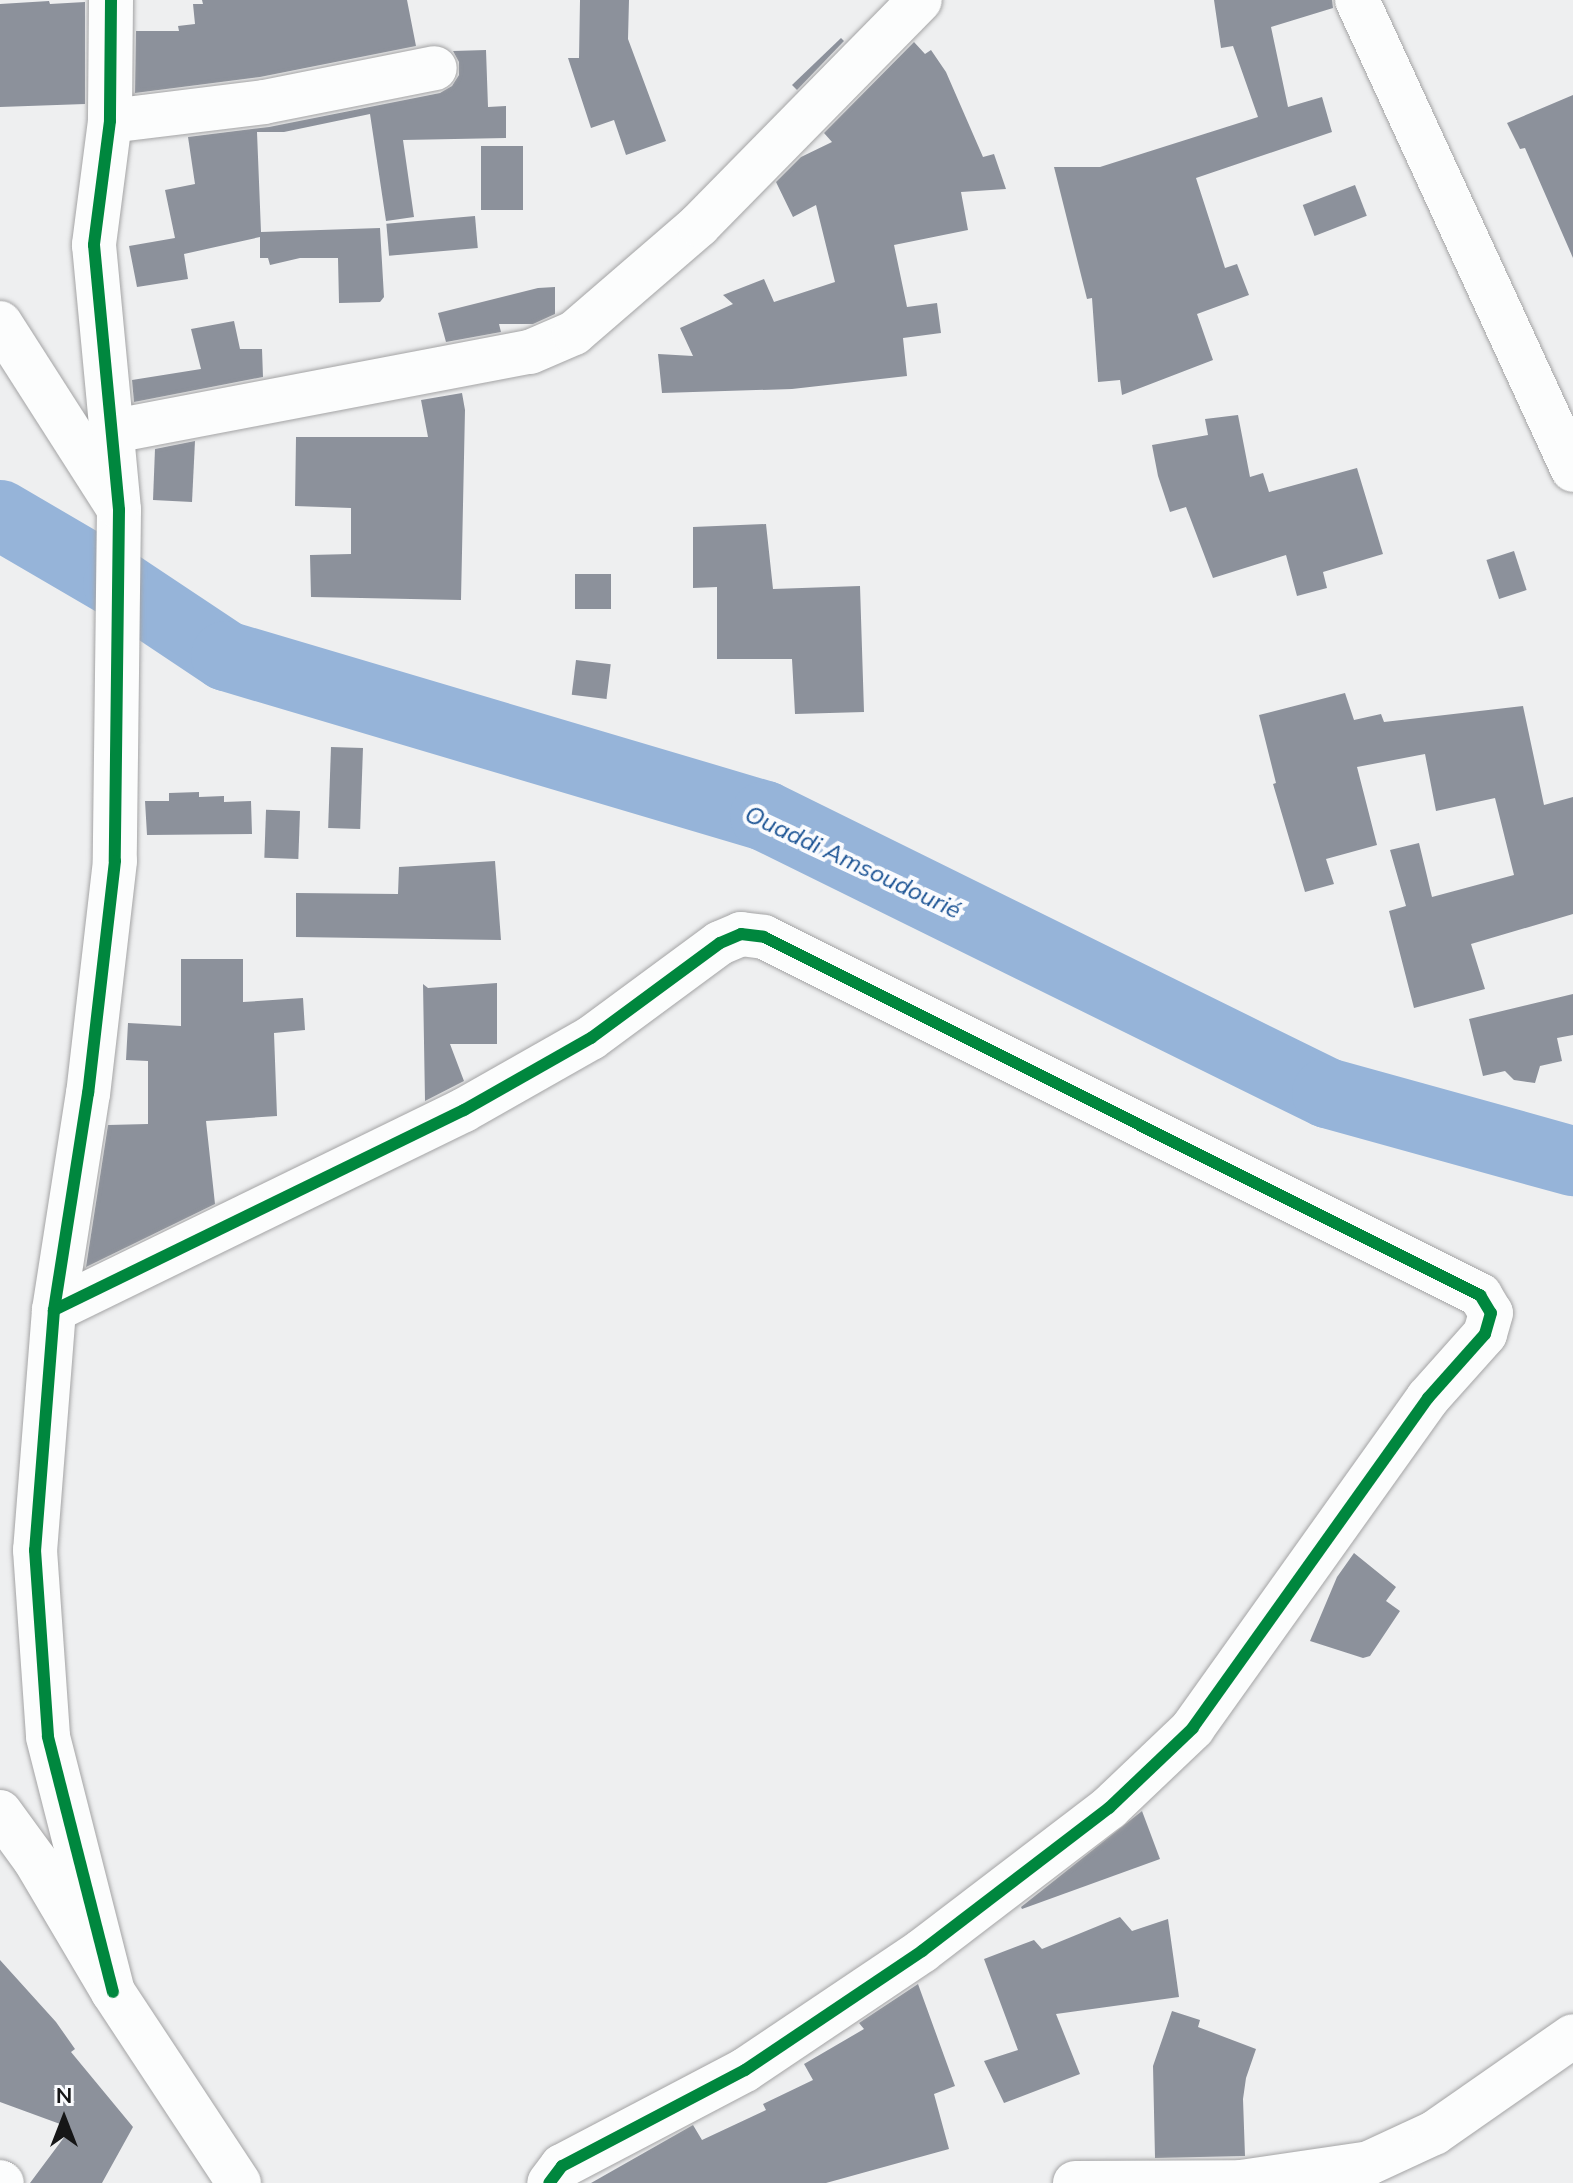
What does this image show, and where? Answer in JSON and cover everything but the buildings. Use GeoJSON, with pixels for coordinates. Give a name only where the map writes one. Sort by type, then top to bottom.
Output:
{"type":"FeatureCollection","features":[{"type":"Feature","properties":{"kind":"street"},"geometry":{"type":"LineString","coordinates":[[111,0],[110,121],[94,245],[114,431],[119,510],[115,861],[88,1093],[54,1310],[35,1550],[48,1737],[113,1992]]}},
{"type":"Feature","properties":{"kind":"street"},"geometry":{"type":"LineString","coordinates":[[114,431],[530,352],[574,333],[699,225],[920,0]]}},
{"type":"Feature","properties":{"kind":"street"},"geometry":{"type":"LineString","coordinates":[[1357,0],[1573,470]]}},
{"type":"Feature","properties":{"kind":"street"},"geometry":{"type":"LineString","coordinates":[[110,121],[264,102],[435,68]]}},
{"type":"Feature","properties":{"kind":"street"},"geometry":{"type":"LineString","coordinates":[[0,323],[119,510]]}},
{"type":"Feature","properties":{"kind":"street"},"geometry":{"type":"LineString","coordinates":[[54,1310],[464,1110],[591,1038],[720,943],[741,934],[764,937],[1480,1295],[1491,1313],[1485,1334],[1428,1398],[1193,1728],[1109,1808],[922,1951],[745,2070],[562,2166],[549,2183]]}},
{"type":"Feature","properties":{"kind":"street"},"geometry":{"type":"LineString","coordinates":[[0,1812],[35,1860],[113,1992],[239,2183]]}},
{"type":"Feature","properties":{"kind":"street"},"geometry":{"type":"LineString","coordinates":[[1075,2183],[1241,2182],[1369,2163],[1434,2133],[1573,2036]]}},
{"type":"Feature","properties":{"kind":"waterway","name":"Ouaddi Amsoudourié"},"geometry":{"type":"LineString","coordinates":[[0,515],[118,584],[226,656],[765,816],[1327,1093],[1573,1161]]}},
{"type":"Feature","properties":{"kind":"cycle path"},"geometry":{"type":"LineString","coordinates":[[111,0],[110,121],[94,245],[119,510],[115,861],[88,1093],[54,1310],[35,1550],[48,1737],[113,1992]]}},
{"type":"Feature","properties":{"kind":"cycle path"},"geometry":{"type":"LineString","coordinates":[[54,1310],[464,1110],[591,1038],[720,943],[741,934],[764,937],[1480,1295],[1491,1313],[1485,1334],[1428,1398],[1193,1728],[1109,1808],[922,1951],[745,2070],[562,2166],[549,2183]]}}]}
